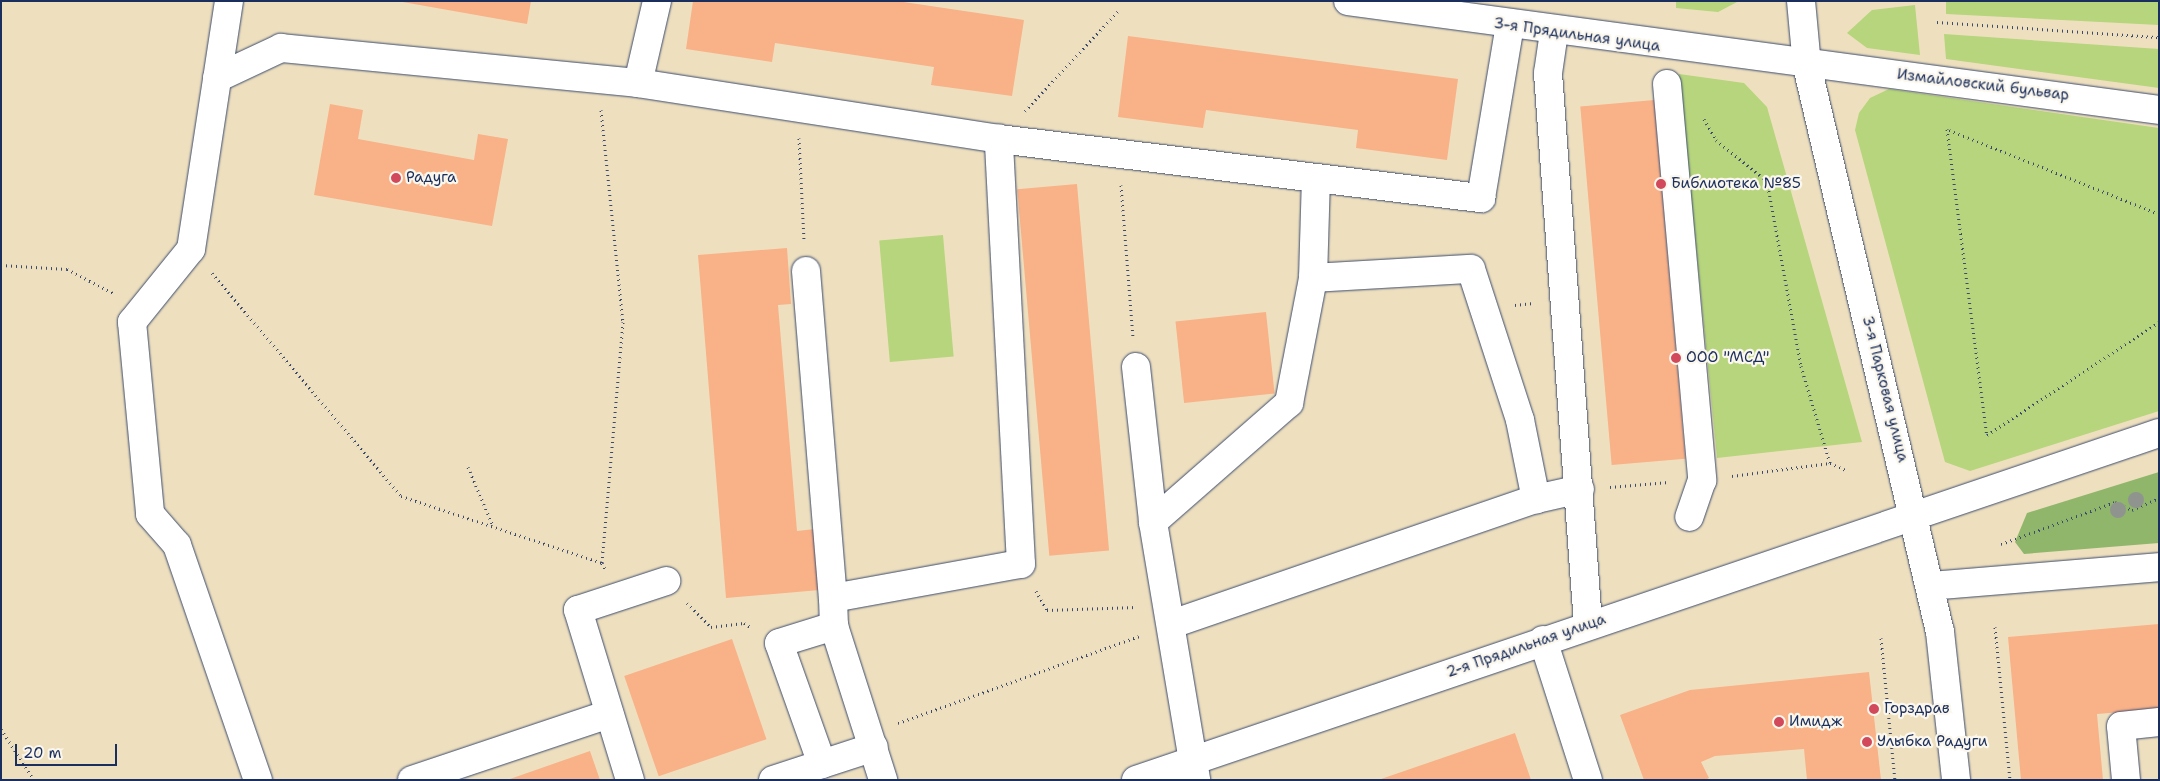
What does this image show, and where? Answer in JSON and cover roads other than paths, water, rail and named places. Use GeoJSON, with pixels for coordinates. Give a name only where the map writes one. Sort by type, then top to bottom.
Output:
{"type":"FeatureCollection","features":[{"type":"Feature","properties":{"kind":"street"},"geometry":{"type":"LineString","coordinates":[[229,1],[191,249],[132,322],[150,514],[177,545],[258,780]]}},
{"type":"Feature","properties":{"kind":"street"},"geometry":{"type":"LineString","coordinates":[[638,83],[657,1]]}},
{"type":"Feature","properties":{"kind":"street","name":"3-я Прядильная улица"},"geometry":{"type":"LineString","coordinates":[[1348,1],[1554,32],[1806,66]]}},
{"type":"Feature","properties":{"kind":"street","name":"3-я Парковая улица"},"geometry":{"type":"LineString","coordinates":[[1801,1],[1806,66],[1916,515],[1940,632],[1956,780]]}},
{"type":"Feature","properties":{"kind":"street"},"geometry":{"type":"LineString","coordinates":[[217,78],[281,48],[638,83],[999,138],[1118,150],[1316,179],[1481,198],[1510,25]]}},
{"type":"Feature","properties":{"kind":"street"},"geometry":{"type":"LineString","coordinates":[[1554,32],[1548,73],[1562,299],[1580,489],[1588,624]]}},
{"type":"Feature","properties":{"kind":"street","name":"Измайловский бульвар"},"geometry":{"type":"LineString","coordinates":[[1806,66],[1942,77],[2159,110]]}},
{"type":"Feature","properties":{"kind":"street"},"geometry":{"type":"LineString","coordinates":[[1667,84],[1702,480],[1689,517]]}},
{"type":"Feature","properties":{"kind":"street"},"geometry":{"type":"LineString","coordinates":[[833,598],[1021,564],[999,138]]}},
{"type":"Feature","properties":{"kind":"street"},"geometry":{"type":"LineString","coordinates":[[1153,522],[1289,404],[1313,278],[1316,179]]}},
{"type":"Feature","properties":{"kind":"street"},"geometry":{"type":"LineString","coordinates":[[1313,278],[1470,269],[1520,420],[1536,499]]}},
{"type":"Feature","properties":{"kind":"street"},"geometry":{"type":"LineString","coordinates":[[806,271],[834,626],[872,740],[883,780]]}},
{"type":"Feature","properties":{"kind":"street"},"geometry":{"type":"LineString","coordinates":[[1136,366],[1153,522],[1194,770]]}},
{"type":"Feature","properties":{"kind":"street"},"geometry":{"type":"LineString","coordinates":[[1916,515],[2159,433]]}},
{"type":"Feature","properties":{"kind":"street"},"geometry":{"type":"LineString","coordinates":[[1170,616],[1536,499],[1580,489]]}},
{"type":"Feature","properties":{"kind":"street","name":"2-я Прядильная улица"},"geometry":{"type":"LineString","coordinates":[[1136,780],[1194,770],[1588,624],[1916,515]]}},
{"type":"Feature","properties":{"kind":"street"},"geometry":{"type":"LineString","coordinates":[[1930,586],[2159,568]]}},
{"type":"Feature","properties":{"kind":"street"},"geometry":{"type":"LineString","coordinates":[[630,780],[578,610],[666,581]]}},
{"type":"Feature","properties":{"kind":"street"},"geometry":{"type":"LineString","coordinates":[[822,764],[779,643],[834,626]]}},
{"type":"Feature","properties":{"kind":"street"},"geometry":{"type":"LineString","coordinates":[[1543,640],[1588,780]]}},
{"type":"Feature","properties":{"kind":"street"},"geometry":{"type":"LineString","coordinates":[[412,780],[609,714]]}},
{"type":"Feature","properties":{"kind":"street"},"geometry":{"type":"LineString","coordinates":[[2126,780],[2121,726],[2159,722]]}},
{"type":"Feature","properties":{"kind":"street"},"geometry":{"type":"LineString","coordinates":[[773,780],[822,764],[872,740]]}},
{"type":"Feature","properties":{"kind":"place","name":"Радуга"},"geometry":{"type":"Point","coordinates":[396,178]}},
{"type":"Feature","properties":{"kind":"place","name":"Библиотека №85"},"geometry":{"type":"Point","coordinates":[1661,184]}},
{"type":"Feature","properties":{"kind":"place","name":"ООО \"МСД\""},"geometry":{"type":"Point","coordinates":[1676,358]}},
{"type":"Feature","properties":{"kind":"place","name":"Горздрав"},"geometry":{"type":"Point","coordinates":[1874,709]}},
{"type":"Feature","properties":{"kind":"place","name":"Имидж"},"geometry":{"type":"Point","coordinates":[1779,722]}},
{"type":"Feature","properties":{"kind":"place","name":"Улыбка Радуги"},"geometry":{"type":"Point","coordinates":[1867,742]}}]}
